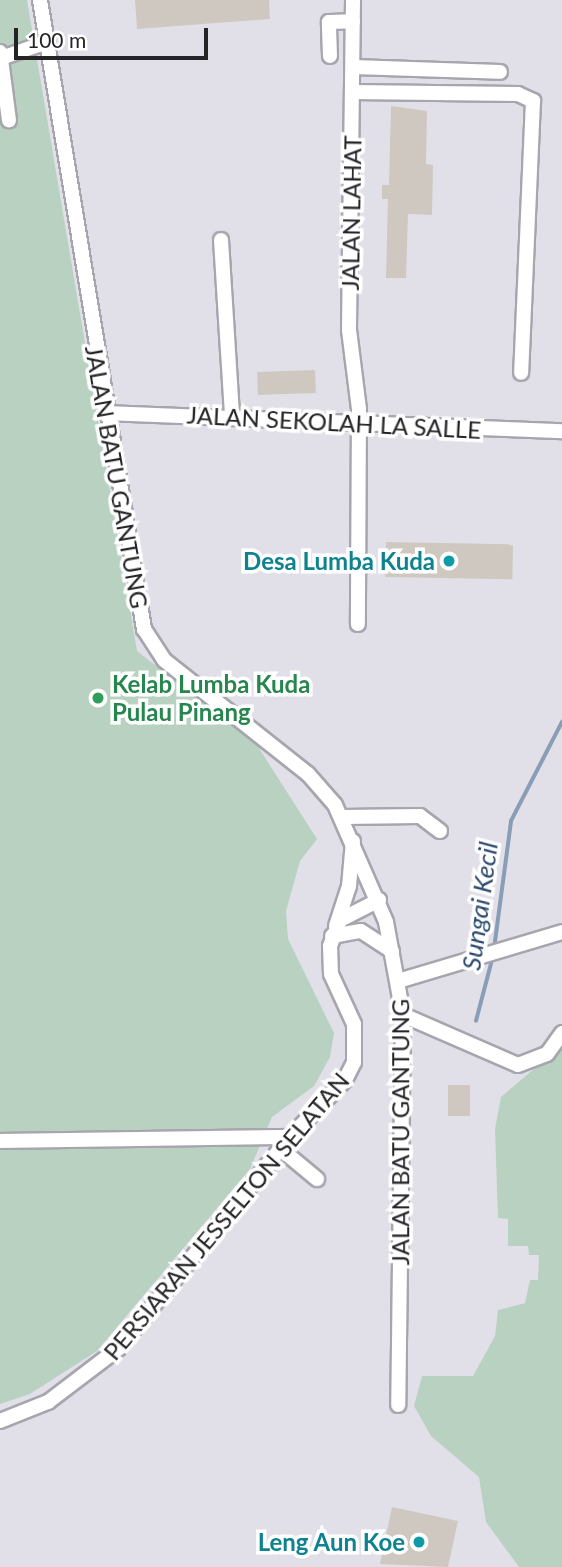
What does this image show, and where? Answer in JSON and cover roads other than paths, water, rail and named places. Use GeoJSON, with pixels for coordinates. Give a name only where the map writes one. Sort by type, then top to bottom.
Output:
{"type":"FeatureCollection","features":[{"type":"Feature","properties":{"kind":"street","name":"JALAN BATU GANTUNG"},"geometry":{"type":"LineString","coordinates":[[40,0],[106,413],[144,629],[164,660],[308,774],[343,817],[379,900],[392,951],[403,1015],[398,1405]]}},
{"type":"Feature","properties":{"kind":"street","name":"JALAN LAHAT"},"geometry":{"type":"LineString","coordinates":[[353,0],[349,330],[359,426],[358,624]]}},
{"type":"Feature","properties":{"kind":"street"},"geometry":{"type":"LineString","coordinates":[[330,55],[330,22],[353,21]]}},
{"type":"Feature","properties":{"kind":"street"},"geometry":{"type":"LineString","coordinates":[[9,120],[2,54],[47,42]]}},
{"type":"Feature","properties":{"kind":"street"},"geometry":{"type":"LineString","coordinates":[[353,67],[500,72]]}},
{"type":"Feature","properties":{"kind":"street"},"geometry":{"type":"LineString","coordinates":[[352,92],[517,94],[533,101],[521,373]]}},
{"type":"Feature","properties":{"kind":"street"},"geometry":{"type":"LineString","coordinates":[[221,240],[232,415]]}},
{"type":"Feature","properties":{"kind":"street","name":"JALAN SEKOLAH LA SALLE"},"geometry":{"type":"LineString","coordinates":[[106,413],[232,415],[359,426],[562,432]]}},
{"type":"Feature","properties":{"kind":"street"},"geometry":{"type":"LineString","coordinates":[[343,817],[420,816],[440,831]]}},
{"type":"Feature","properties":{"kind":"street","name":"PERSIARAN JESSELTON SELATAN"},"geometry":{"type":"LineString","coordinates":[[0,1421],[48,1402],[119,1348],[354,1062],[354,1024],[331,974],[334,932],[349,886],[354,839]]}},
{"type":"Feature","properties":{"kind":"street"},"geometry":{"type":"LineString","coordinates":[[334,932],[379,900]]}},
{"type":"Feature","properties":{"kind":"street"},"geometry":{"type":"LineString","coordinates":[[334,932],[361,931],[392,951]]}},
{"type":"Feature","properties":{"kind":"street"},"geometry":{"type":"LineString","coordinates":[[398,981],[562,932]]}},
{"type":"Feature","properties":{"kind":"street"},"geometry":{"type":"LineString","coordinates":[[403,1015],[519,1065],[547,1054],[562,1033]]}},
{"type":"Feature","properties":{"kind":"street"},"geometry":{"type":"LineString","coordinates":[[0,1141],[290,1137]]}},
{"type":"Feature","properties":{"kind":"street"},"geometry":{"type":"LineString","coordinates":[[281,1149],[317,1180]]}},
{"type":"Feature","properties":{"kind":"waterway","name":"Sungai Kecil"},"geometry":{"type":"LineString","coordinates":[[494,949],[511,821],[562,722]]}},
{"type":"Feature","properties":{"kind":"waterway","name":"Sungai Kecil"},"geometry":{"type":"LineString","coordinates":[[476,1021],[493,956]]}},
{"type":"Feature","properties":{"kind":"place","name":"Desa Lumba Kuda"},"geometry":{"type":"Point","coordinates":[449,561]}},
{"type":"Feature","properties":{"kind":"place","name":"Kelab Lumba Kuda Pulau Pinang"},"geometry":{"type":"Point","coordinates":[98,698]}},
{"type":"Feature","properties":{"kind":"place","name":"Leng Aun Koe"},"geometry":{"type":"Point","coordinates":[419,1542]}}]}
